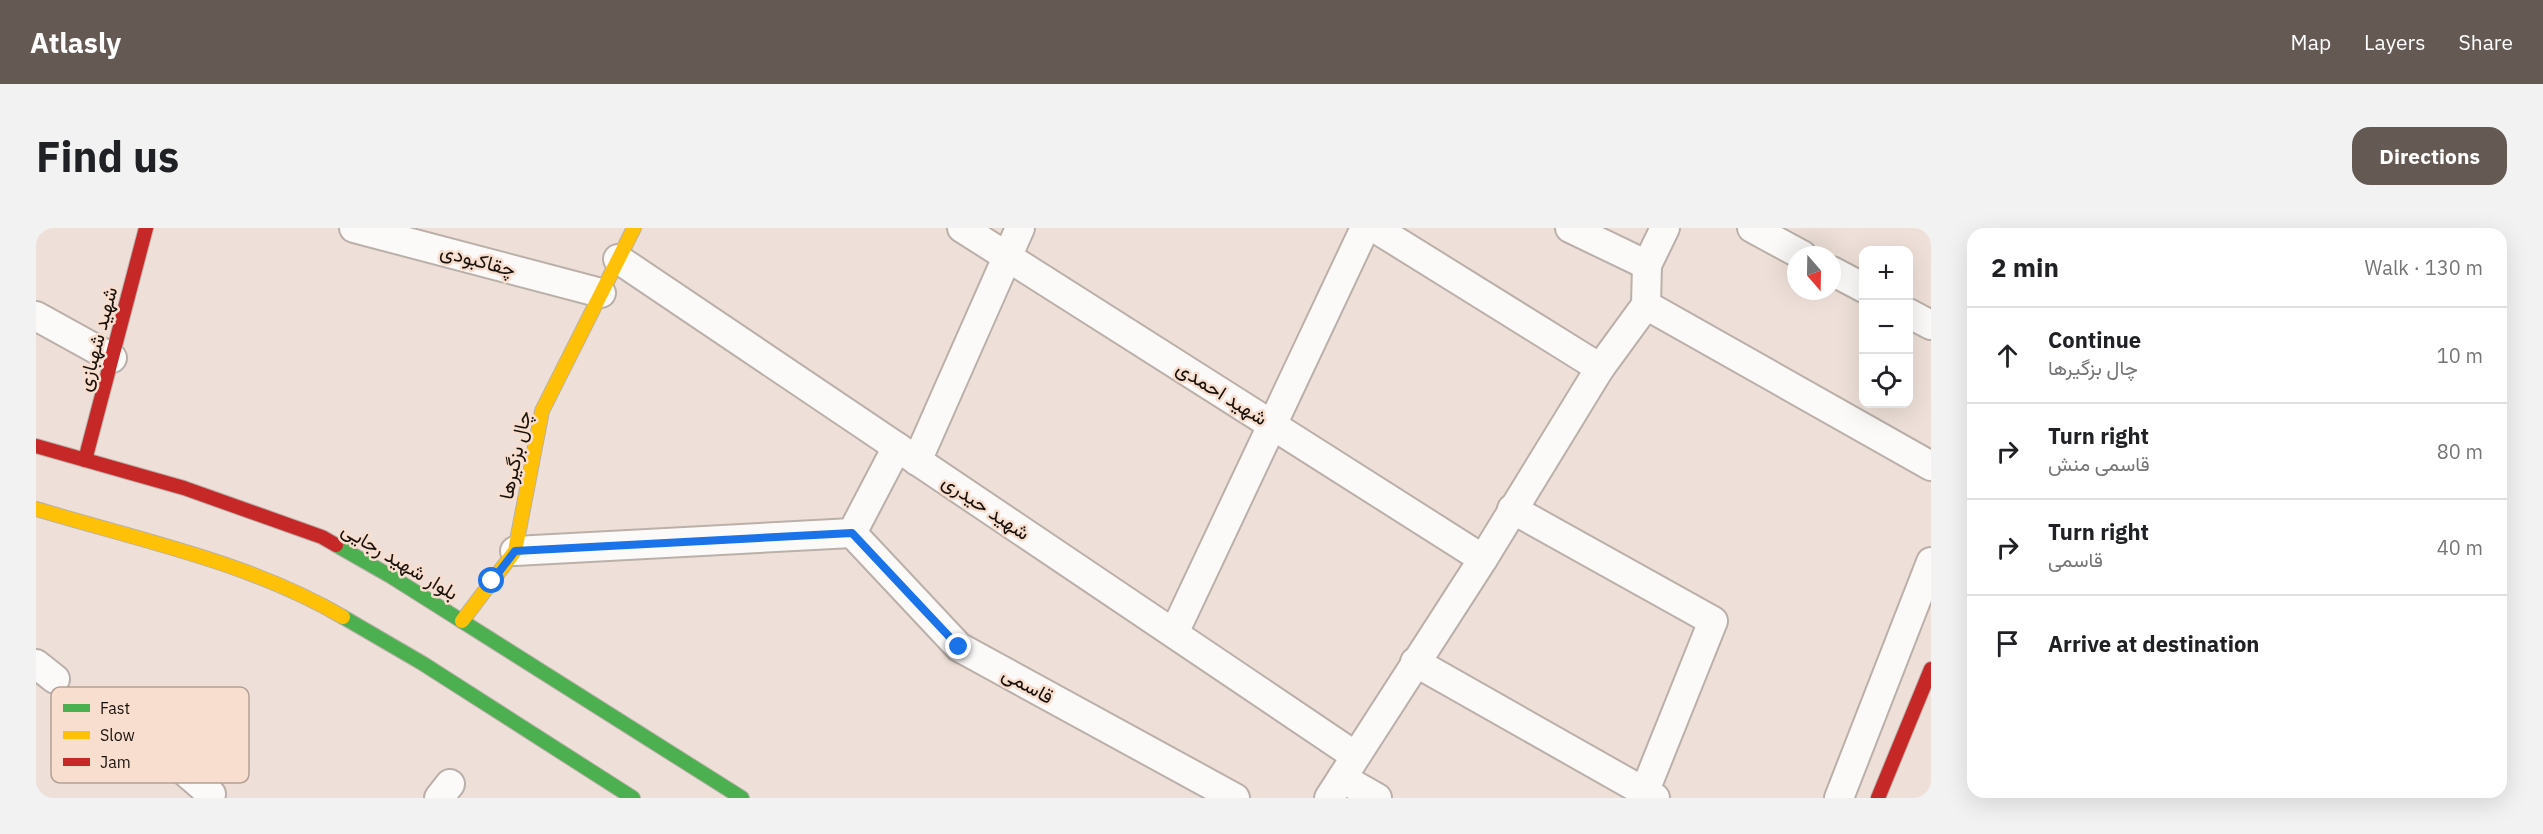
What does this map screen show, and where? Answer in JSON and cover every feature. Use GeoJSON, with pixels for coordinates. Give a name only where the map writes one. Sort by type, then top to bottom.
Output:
{"type":"FeatureCollection","features":[{"type":"Feature","properties":{"kind":"main road","name":"شهید شهبازی"},"geometry":{"type":"LineString","coordinates":[[85,460],[147,228]]}},
{"type":"Feature","properties":{"kind":"main road","name":"چال بزگیرها"},"geometry":{"type":"LineString","coordinates":[[462,621],[515,551],[543,411],[634,228]]}},
{"type":"Feature","properties":{"kind":"main road","name":"بلوار شهید رجایی"},"geometry":{"type":"LineString","coordinates":[[36,446],[184,488],[322,537],[392,576],[743,797]]}},
{"type":"Feature","properties":{"kind":"main road"},"geometry":{"type":"LineString","coordinates":[[36,509],[258,575],[316,602],[422,663],[633,798]]}},
{"type":"Feature","properties":{"kind":"main road"},"geometry":{"type":"LineString","coordinates":[[1878,798],[1931,669]]}},
{"type":"Feature","properties":{"kind":"street","name":"چقاکبودی"},"geometry":{"type":"LineString","coordinates":[[354,228],[602,293]]}},
{"type":"Feature","properties":{"kind":"street","name":"شهید احمدی"},"geometry":{"type":"LineString","coordinates":[[962,228],[1483,559]]}},
{"type":"Feature","properties":{"kind":"street"},"geometry":{"type":"LineString","coordinates":[[515,551],[852,533],[907,454],[1008,257],[1020,228]]}},
{"type":"Feature","properties":{"kind":"street"},"geometry":{"type":"LineString","coordinates":[[1174,633],[1365,228]]}},
{"type":"Feature","properties":{"kind":"street"},"geometry":{"type":"LineString","coordinates":[[1374,228],[1600,368]]}},
{"type":"Feature","properties":{"kind":"street"},"geometry":{"type":"LineString","coordinates":[[1570,228],[1647,265]]}},
{"type":"Feature","properties":{"kind":"street"},"geometry":{"type":"LineString","coordinates":[[1342,777],[1483,559],[1600,368],[1646,305],[1647,265],[1665,228]]}},
{"type":"Feature","properties":{"kind":"street"},"geometry":{"type":"LineString","coordinates":[[1752,228],[1787,247]]}},
{"type":"Feature","properties":{"kind":"street","name":"شهید حیدری"},"geometry":{"type":"LineString","coordinates":[[618,259],[1174,633],[1342,777],[1377,798]]}},
{"type":"Feature","properties":{"kind":"street"},"geometry":{"type":"LineString","coordinates":[[1841,276],[1859,286]]}},
{"type":"Feature","properties":{"kind":"street"},"geometry":{"type":"LineString","coordinates":[[1646,305],[1931,466]]}},
{"type":"Feature","properties":{"kind":"street"},"geometry":{"type":"LineString","coordinates":[[1913,315],[1931,325]]}},
{"type":"Feature","properties":{"kind":"street"},"geometry":{"type":"LineString","coordinates":[[36,316],[112,357]]}},
{"type":"Feature","properties":{"kind":"street"},"geometry":{"type":"LineString","coordinates":[[1415,663],[1647,796],[1713,621],[1512,509]]}},
{"type":"Feature","properties":{"kind":"street","name":"قاسمی"},"geometry":{"type":"LineString","coordinates":[[852,533],[959,647],[1235,798]]}},
{"type":"Feature","properties":{"kind":"street"},"geometry":{"type":"LineString","coordinates":[[1839,798],[1931,562]]}},
{"type":"Feature","properties":{"kind":"street"},"geometry":{"type":"LineString","coordinates":[[198,783],[211,794],[209,798]]}},
{"type":"Feature","properties":{"kind":"traffic: fast"},"geometry":{"type":"LineString","coordinates":[[336,545],[392,577],[742,798]]}},
{"type":"Feature","properties":{"kind":"traffic: fast"},"geometry":{"type":"LineString","coordinates":[[343,617],[422,663],[633,798]]}},
{"type":"Feature","properties":{"kind":"traffic: slow"},"geometry":{"type":"LineString","coordinates":[[462,621],[515,551],[542,411],[634,228]]}},
{"type":"Feature","properties":{"kind":"traffic: slow"},"geometry":{"type":"LineString","coordinates":[[36,509],[154,542],[232,567],[270,581],[343,617]]}},
{"type":"Feature","properties":{"kind":"traffic: jam"},"geometry":{"type":"LineString","coordinates":[[85,460],[146,228]]}},
{"type":"Feature","properties":{"kind":"traffic: jam"},"geometry":{"type":"LineString","coordinates":[[36,446],[184,488],[322,537],[336,545]]}},
{"type":"Feature","properties":{"kind":"traffic: jam"},"geometry":{"type":"LineString","coordinates":[[1878,798],[1931,669]]}},
{"type":"Feature","properties":{"kind":"route"},"geometry":{"type":"LineString","coordinates":[[492,581],[515,551],[852,533],[959,647]]}}]}
